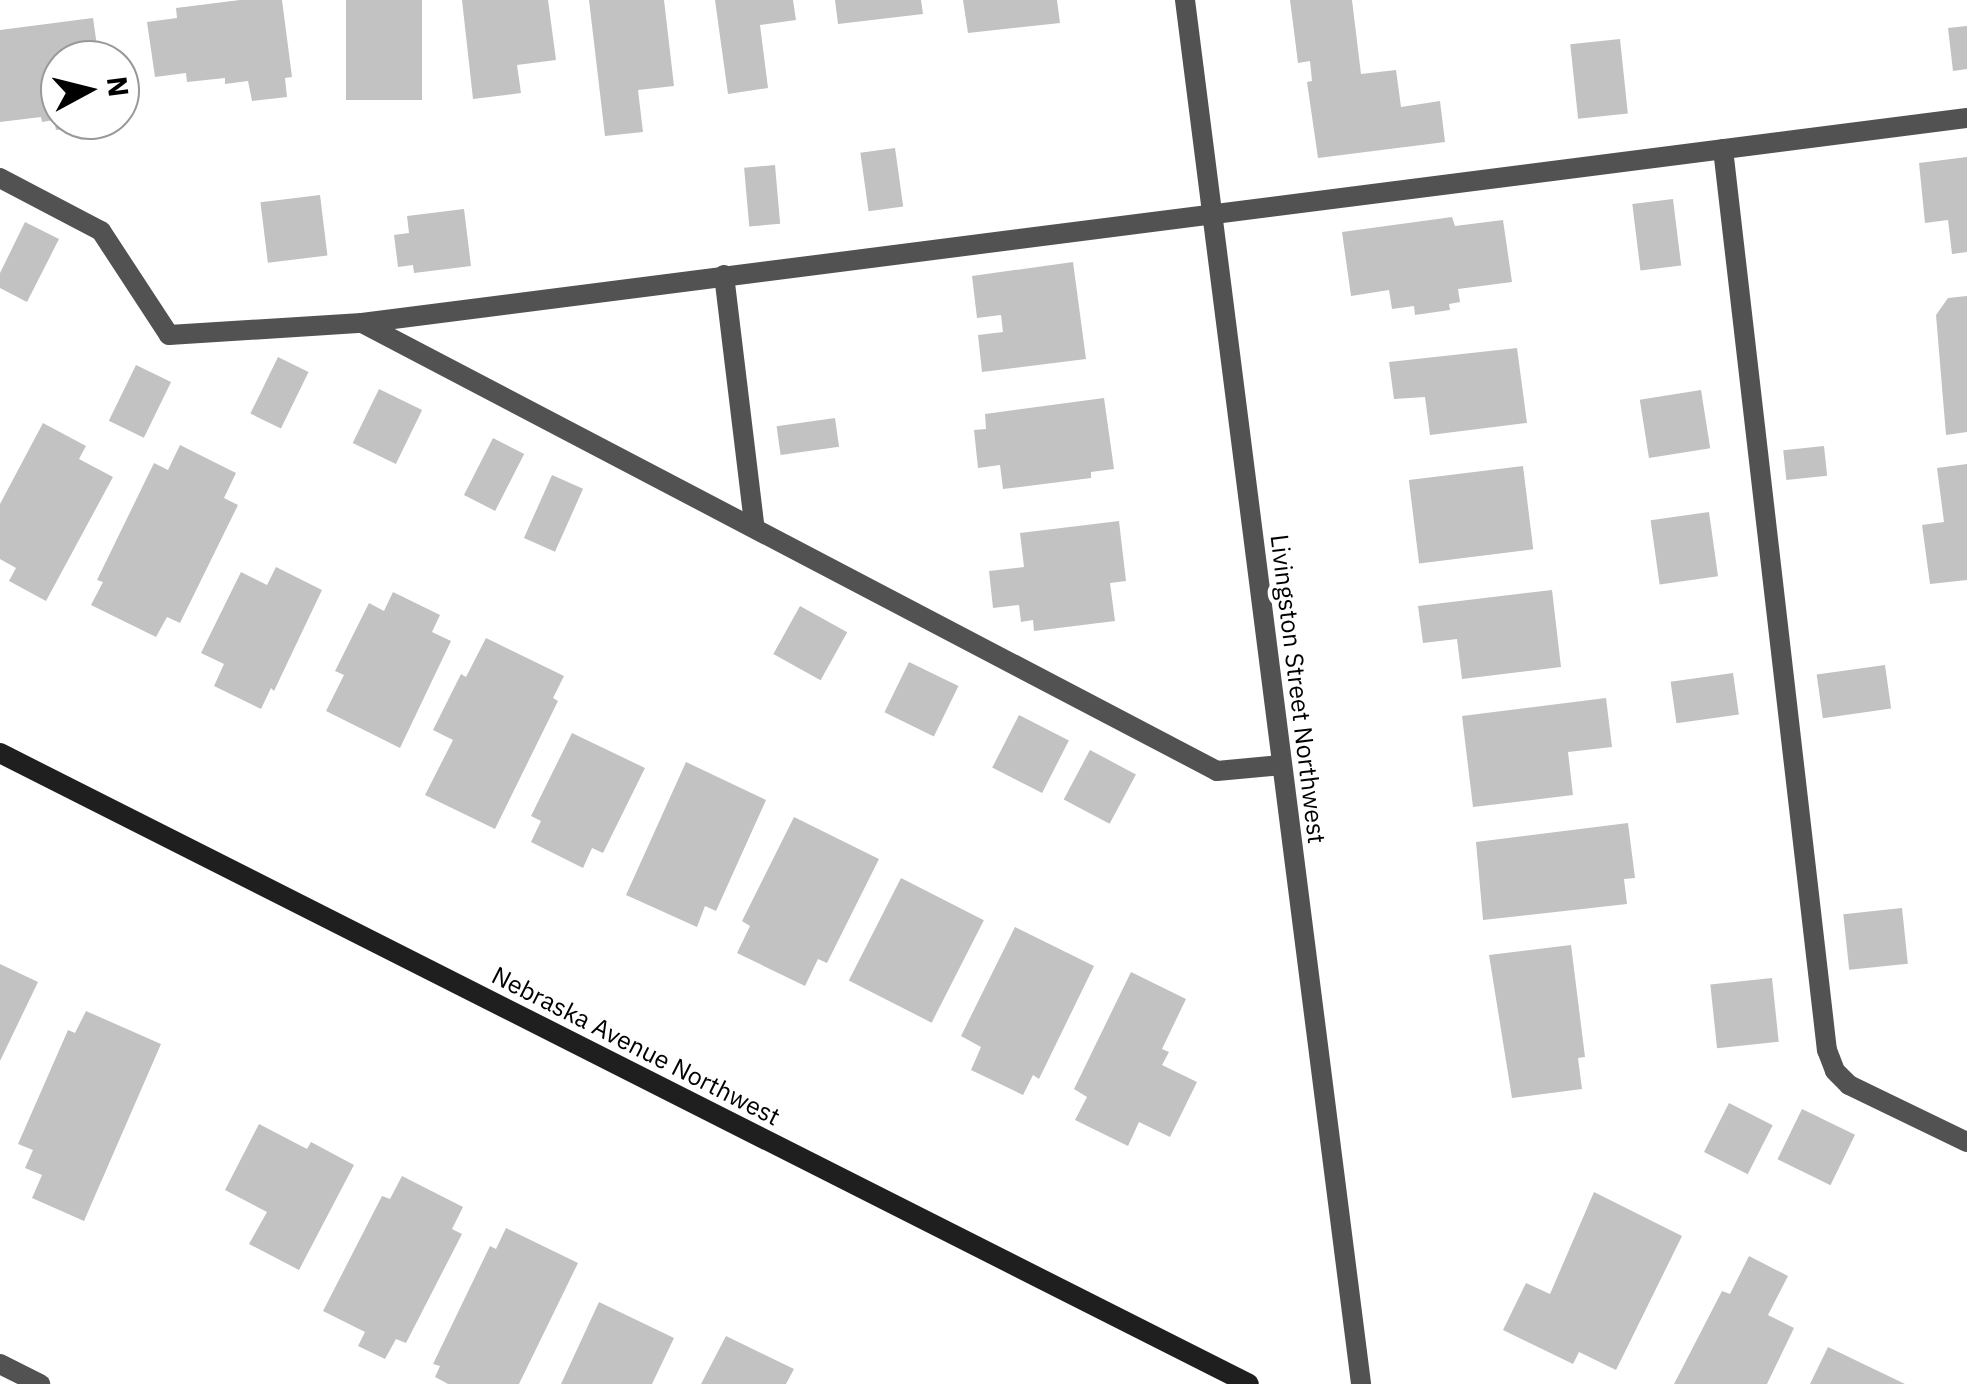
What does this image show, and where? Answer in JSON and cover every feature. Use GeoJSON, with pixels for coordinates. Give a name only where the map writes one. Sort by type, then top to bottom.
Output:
{"type":"FeatureCollection","features":[{"type":"Feature","properties":{"kind":"street","name":"Livingston Street Northwest"},"geometry":{"type":"LineString","coordinates":[[1185,0],[1361,1384]]}},
{"type":"Feature","properties":{"kind":"street"},"geometry":{"type":"LineString","coordinates":[[0,178],[101,231],[169,335],[362,323],[1967,118]]}},
{"type":"Feature","properties":{"kind":"street"},"geometry":{"type":"LineString","coordinates":[[1723,148],[1827,1050],[1836,1071],[1850,1085],[1967,1142]]}},
{"type":"Feature","properties":{"kind":"street"},"geometry":{"type":"LineString","coordinates":[[724,275],[754,524]]}},
{"type":"Feature","properties":{"kind":"street"},"geometry":{"type":"LineString","coordinates":[[362,323],[754,524],[1217,770],[1282,765]]}},
{"type":"Feature","properties":{"kind":"street","name":"Nebraska Avenue Northwest"},"geometry":{"type":"LineString","coordinates":[[0,753],[1250,1384]]}},
{"type":"Feature","properties":{"kind":"street"},"geometry":{"type":"LineString","coordinates":[[0,1364],[40,1384]]}},
{"type":"Feature","properties":{"kind":"building"},"geometry":{"type":"Polygon","coordinates":[[[240,0],[282,0],[292,77],[285,78],[287,97],[252,101],[248,81],[225,84],[225,78],[187,82],[186,73],[155,77],[147,22],[177,18],[176,8],[240,0]]]}},
{"type":"Feature","properties":{"kind":"building"},"geometry":{"type":"Polygon","coordinates":[[[346,0],[422,0],[422,100],[346,100],[346,0]]]}},
{"type":"Feature","properties":{"kind":"building"},"geometry":{"type":"Polygon","coordinates":[[[462,0],[548,0],[556,60],[517,65],[521,93],[473,99],[462,0]]]}},
{"type":"Feature","properties":{"kind":"building"},"geometry":{"type":"Polygon","coordinates":[[[589,0],[664,0],[674,86],[638,90],[643,132],[605,136],[589,0]]]}},
{"type":"Feature","properties":{"kind":"building"},"geometry":{"type":"Polygon","coordinates":[[[715,0],[793,0],[796,20],[760,25],[768,88],[728,94],[715,0]]]}},
{"type":"Feature","properties":{"kind":"building"},"geometry":{"type":"Polygon","coordinates":[[[835,0],[921,0],[923,14],[838,24],[835,0]]]}},
{"type":"Feature","properties":{"kind":"building"},"geometry":{"type":"Polygon","coordinates":[[[963,0],[1057,0],[1060,23],[968,33],[963,0]]]}},
{"type":"Feature","properties":{"kind":"building"},"geometry":{"type":"Polygon","coordinates":[[[1290,0],[1352,0],[1361,74],[1396,70],[1401,107],[1440,101],[1445,142],[1318,158],[1307,82],[1312,81],[1310,61],[1298,63],[1290,0]]]}},
{"type":"Feature","properties":{"kind":"building"},"geometry":{"type":"Polygon","coordinates":[[[93,18],[96,40],[40,40],[40,117],[0,122],[0,30],[93,18]]]}},
{"type":"Feature","properties":{"kind":"building"},"geometry":{"type":"Polygon","coordinates":[[[1967,26],[1967,69],[1953,71],[1948,28],[1967,26]]]}},
{"type":"Feature","properties":{"kind":"building"},"geometry":{"type":"Polygon","coordinates":[[[1620,39],[1628,114],[1578,119],[1570,44],[1620,39]]]}},
{"type":"Feature","properties":{"kind":"building"},"geometry":{"type":"Polygon","coordinates":[[[895,148],[903,206],[869,211],[860,153],[895,148]]]}},
{"type":"Feature","properties":{"kind":"building"},"geometry":{"type":"Polygon","coordinates":[[[1967,157],[1967,252],[1952,254],[1948,220],[1925,223],[1919,163],[1967,157]]]}},
{"type":"Feature","properties":{"kind":"building"},"geometry":{"type":"Polygon","coordinates":[[[775,165],[780,224],[749,226],[744,168],[775,165]]]}},
{"type":"Feature","properties":{"kind":"building"},"geometry":{"type":"Polygon","coordinates":[[[320,195],[327,256],[268,263],[260,202],[320,195]]]}},
{"type":"Feature","properties":{"kind":"building"},"geometry":{"type":"Polygon","coordinates":[[[1673,199],[1681,266],[1640,270],[1632,204],[1673,199]]]}},
{"type":"Feature","properties":{"kind":"building"},"geometry":{"type":"Polygon","coordinates":[[[464,209],[471,266],[414,273],[413,265],[398,267],[394,235],[409,233],[407,216],[464,209]]]}},
{"type":"Feature","properties":{"kind":"building"},"geometry":{"type":"Polygon","coordinates":[[[1452,217],[1455,226],[1503,220],[1512,282],[1458,289],[1460,302],[1449,304],[1450,310],[1415,315],[1414,306],[1392,309],[1389,290],[1351,296],[1342,232],[1452,217]]]}},
{"type":"Feature","properties":{"kind":"building"},"geometry":{"type":"Polygon","coordinates":[[[25,222],[59,239],[27,302],[0,288],[0,273],[25,222]]]}},
{"type":"Feature","properties":{"kind":"building"},"geometry":{"type":"Polygon","coordinates":[[[1073,262],[1086,359],[982,372],[978,335],[1003,332],[1001,315],[977,318],[972,276],[1073,262]]]}},
{"type":"Feature","properties":{"kind":"building"},"geometry":{"type":"Polygon","coordinates":[[[1967,296],[1967,432],[1946,435],[1936,315],[1948,298],[1967,296]]]}},
{"type":"Feature","properties":{"kind":"building"},"geometry":{"type":"Polygon","coordinates":[[[1517,348],[1527,423],[1430,435],[1425,397],[1394,399],[1389,362],[1517,348]]]}},
{"type":"Feature","properties":{"kind":"building"},"geometry":{"type":"Polygon","coordinates":[[[278,357],[309,372],[281,429],[250,414],[278,357]]]}},
{"type":"Feature","properties":{"kind":"building"},"geometry":{"type":"Polygon","coordinates":[[[136,365],[171,382],[144,438],[109,421],[136,365]]]}},
{"type":"Feature","properties":{"kind":"building"},"geometry":{"type":"Polygon","coordinates":[[[379,389],[422,410],[396,464],[353,443],[379,389]]]}},
{"type":"Feature","properties":{"kind":"building"},"geometry":{"type":"Polygon","coordinates":[[[1701,390],[1710,448],[1649,458],[1640,400],[1701,390]]]}},
{"type":"Feature","properties":{"kind":"building"},"geometry":{"type":"Polygon","coordinates":[[[1104,398],[1114,469],[1091,472],[1091,478],[1003,489],[1000,465],[978,468],[974,430],[986,429],[985,414],[1104,398]]]}},
{"type":"Feature","properties":{"kind":"building"},"geometry":{"type":"Polygon","coordinates":[[[835,418],[839,447],[781,455],[777,426],[835,418]]]}},
{"type":"Feature","properties":{"kind":"building"},"geometry":{"type":"Polygon","coordinates":[[[43,423],[86,446],[79,459],[113,477],[46,601],[9,581],[16,568],[0,559],[0,504],[43,423]]]}},
{"type":"Feature","properties":{"kind":"building"},"geometry":{"type":"Polygon","coordinates":[[[493,438],[524,454],[495,511],[464,495],[493,438]]]}},
{"type":"Feature","properties":{"kind":"building"},"geometry":{"type":"Polygon","coordinates":[[[180,445],[236,473],[224,498],[238,505],[180,623],[167,617],[156,637],[91,605],[103,582],[97,580],[154,463],[168,470],[180,445]]]}},
{"type":"Feature","properties":{"kind":"building"},"geometry":{"type":"Polygon","coordinates":[[[1824,446],[1827,476],[1786,480],[1783,450],[1824,446]]]}},
{"type":"Feature","properties":{"kind":"building"},"geometry":{"type":"Polygon","coordinates":[[[1967,464],[1967,580],[1930,584],[1922,525],[1944,522],[1937,468],[1967,464]]]}},
{"type":"Feature","properties":{"kind":"building"},"geometry":{"type":"Polygon","coordinates":[[[1523,466],[1533,549],[1419,563],[1409,480],[1523,466]]]}},
{"type":"Feature","properties":{"kind":"building"},"geometry":{"type":"Polygon","coordinates":[[[552,475],[583,489],[555,552],[524,538],[552,475]]]}},
{"type":"Feature","properties":{"kind":"building"},"geometry":{"type":"Polygon","coordinates":[[[1709,512],[1718,576],[1660,585],[1651,520],[1709,512]]]}},
{"type":"Feature","properties":{"kind":"building"},"geometry":{"type":"Polygon","coordinates":[[[1119,521],[1126,581],[1110,583],[1115,621],[1034,631],[1033,620],[1021,622],[1019,605],[993,608],[989,571],[1024,567],[1020,533],[1119,521]]]}},
{"type":"Feature","properties":{"kind":"building"},"geometry":{"type":"Polygon","coordinates":[[[276,567],[322,590],[274,691],[271,688],[261,709],[214,686],[224,664],[201,653],[241,572],[267,585],[276,567]]]}},
{"type":"Feature","properties":{"kind":"building"},"geometry":{"type":"Polygon","coordinates":[[[1552,590],[1561,667],[1462,679],[1457,639],[1423,643],[1418,606],[1552,590]]]}},
{"type":"Feature","properties":{"kind":"building"},"geometry":{"type":"Polygon","coordinates":[[[393,592],[440,615],[432,632],[451,641],[400,748],[326,711],[344,675],[335,671],[369,603],[384,611],[393,592]]]}},
{"type":"Feature","properties":{"kind":"building"},"geometry":{"type":"Polygon","coordinates":[[[800,606],[847,632],[821,680],[773,654],[800,606]]]}},
{"type":"Feature","properties":{"kind":"building"},"geometry":{"type":"Polygon","coordinates":[[[486,638],[564,676],[553,698],[558,701],[495,829],[425,795],[453,740],[433,730],[461,674],[466,677],[486,638]]]}},
{"type":"Feature","properties":{"kind":"building"},"geometry":{"type":"Polygon","coordinates":[[[909,662],[958,686],[934,736],[884,712],[909,662]]]}},
{"type":"Feature","properties":{"kind":"building"},"geometry":{"type":"Polygon","coordinates":[[[1885,665],[1891,709],[1823,718],[1817,675],[1885,665]]]}},
{"type":"Feature","properties":{"kind":"building"},"geometry":{"type":"Polygon","coordinates":[[[1733,673],[1739,715],[1676,723],[1671,682],[1733,673]]]}},
{"type":"Feature","properties":{"kind":"building"},"geometry":{"type":"Polygon","coordinates":[[[1606,698],[1612,747],[1568,752],[1573,795],[1473,807],[1462,716],[1606,698]]]}},
{"type":"Feature","properties":{"kind":"building"},"geometry":{"type":"Polygon","coordinates":[[[1019,715],[1069,740],[1042,793],[992,768],[1019,715]]]}},
{"type":"Feature","properties":{"kind":"building"},"geometry":{"type":"Polygon","coordinates":[[[572,733],[645,768],[603,853],[592,848],[583,868],[531,842],[541,821],[531,816],[572,733]]]}},
{"type":"Feature","properties":{"kind":"building"},"geometry":{"type":"Polygon","coordinates":[[[1090,750],[1136,774],[1110,824],[1064,799],[1090,750]]]}},
{"type":"Feature","properties":{"kind":"building"},"geometry":{"type":"Polygon","coordinates":[[[686,762],[766,800],[716,911],[705,906],[697,927],[626,895],[686,762]]]}},
{"type":"Feature","properties":{"kind":"building"},"geometry":{"type":"Polygon","coordinates":[[[794,817],[879,859],[827,963],[818,959],[805,986],[737,953],[750,926],[742,921],[794,817]]]}},
{"type":"Feature","properties":{"kind":"building"},"geometry":{"type":"Polygon","coordinates":[[[1628,823],[1635,878],[1624,879],[1627,904],[1483,920],[1476,842],[1628,823]]]}},
{"type":"Feature","properties":{"kind":"building"},"geometry":{"type":"Polygon","coordinates":[[[901,878],[984,920],[932,1023],[849,980],[901,878]]]}},
{"type":"Feature","properties":{"kind":"building"},"geometry":{"type":"Polygon","coordinates":[[[1902,908],[1908,964],[1849,970],[1843,914],[1902,908]]]}},
{"type":"Feature","properties":{"kind":"building"},"geometry":{"type":"Polygon","coordinates":[[[1015,927],[1094,966],[1039,1079],[1033,1075],[1023,1095],[971,1070],[981,1047],[961,1036],[1015,927]]]}},
{"type":"Feature","properties":{"kind":"building"},"geometry":{"type":"Polygon","coordinates":[[[1571,945],[1585,1057],[1578,1058],[1582,1089],[1512,1098],[1489,955],[1571,945]]]}},
{"type":"Feature","properties":{"kind":"building"},"geometry":{"type":"Polygon","coordinates":[[[0,964],[38,982],[0,1061],[0,964]]]}},
{"type":"Feature","properties":{"kind":"building"},"geometry":{"type":"Polygon","coordinates":[[[1131,972],[1186,999],[1162,1049],[1169,1052],[1162,1065],[1197,1082],[1170,1137],[1139,1122],[1128,1146],[1075,1120],[1087,1097],[1074,1089],[1131,972]]]}},
{"type":"Feature","properties":{"kind":"building"},"geometry":{"type":"Polygon","coordinates":[[[1772,978],[1779,1042],[1717,1048],[1710,984],[1772,978]]]}},
{"type":"Feature","properties":{"kind":"building"},"geometry":{"type":"Polygon","coordinates":[[[86,1011],[161,1044],[84,1221],[32,1198],[42,1175],[25,1168],[33,1150],[18,1144],[68,1030],[75,1033],[86,1011]]]}},
{"type":"Feature","properties":{"kind":"building"},"geometry":{"type":"Polygon","coordinates":[[[1729,1103],[1773,1125],[1748,1174],[1704,1152],[1729,1103]]]}},
{"type":"Feature","properties":{"kind":"building"},"geometry":{"type":"Polygon","coordinates":[[[1802,1109],[1855,1135],[1830,1185],[1777,1159],[1802,1109]]]}},
{"type":"Feature","properties":{"kind":"building"},"geometry":{"type":"Polygon","coordinates":[[[259,1124],[307,1149],[311,1142],[354,1165],[299,1270],[249,1244],[267,1212],[225,1190],[259,1124]]]}},
{"type":"Feature","properties":{"kind":"building"},"geometry":{"type":"Polygon","coordinates":[[[402,1176],[463,1207],[452,1229],[462,1234],[406,1343],[396,1339],[385,1359],[358,1346],[365,1332],[323,1311],[382,1196],[390,1199],[402,1176]]]}},
{"type":"Feature","properties":{"kind":"building"},"geometry":{"type":"Polygon","coordinates":[[[1594,1192],[1682,1236],[1616,1370],[1579,1352],[1573,1364],[1503,1330],[1526,1283],[1550,1294],[1594,1192]]]}},
{"type":"Feature","properties":{"kind":"building"},"geometry":{"type":"Polygon","coordinates":[[[506,1228],[578,1263],[519,1384],[448,1384],[435,1377],[440,1366],[433,1364],[490,1246],[496,1249],[506,1228]]]}},
{"type":"Feature","properties":{"kind":"building"},"geometry":{"type":"Polygon","coordinates":[[[1749,1256],[1788,1276],[1768,1315],[1794,1328],[1767,1384],[1674,1384],[1722,1291],[1730,1294],[1749,1256]]]}},
{"type":"Feature","properties":{"kind":"building"},"geometry":{"type":"Polygon","coordinates":[[[599,1302],[674,1338],[652,1384],[561,1384],[599,1302]]]}},
{"type":"Feature","properties":{"kind":"building"},"geometry":{"type":"Polygon","coordinates":[[[726,1336],[794,1369],[786,1384],[701,1384],[726,1336]]]}},
{"type":"Feature","properties":{"kind":"building"},"geometry":{"type":"Polygon","coordinates":[[[1828,1347],[1905,1384],[1810,1384],[1828,1347]]]}}]}
